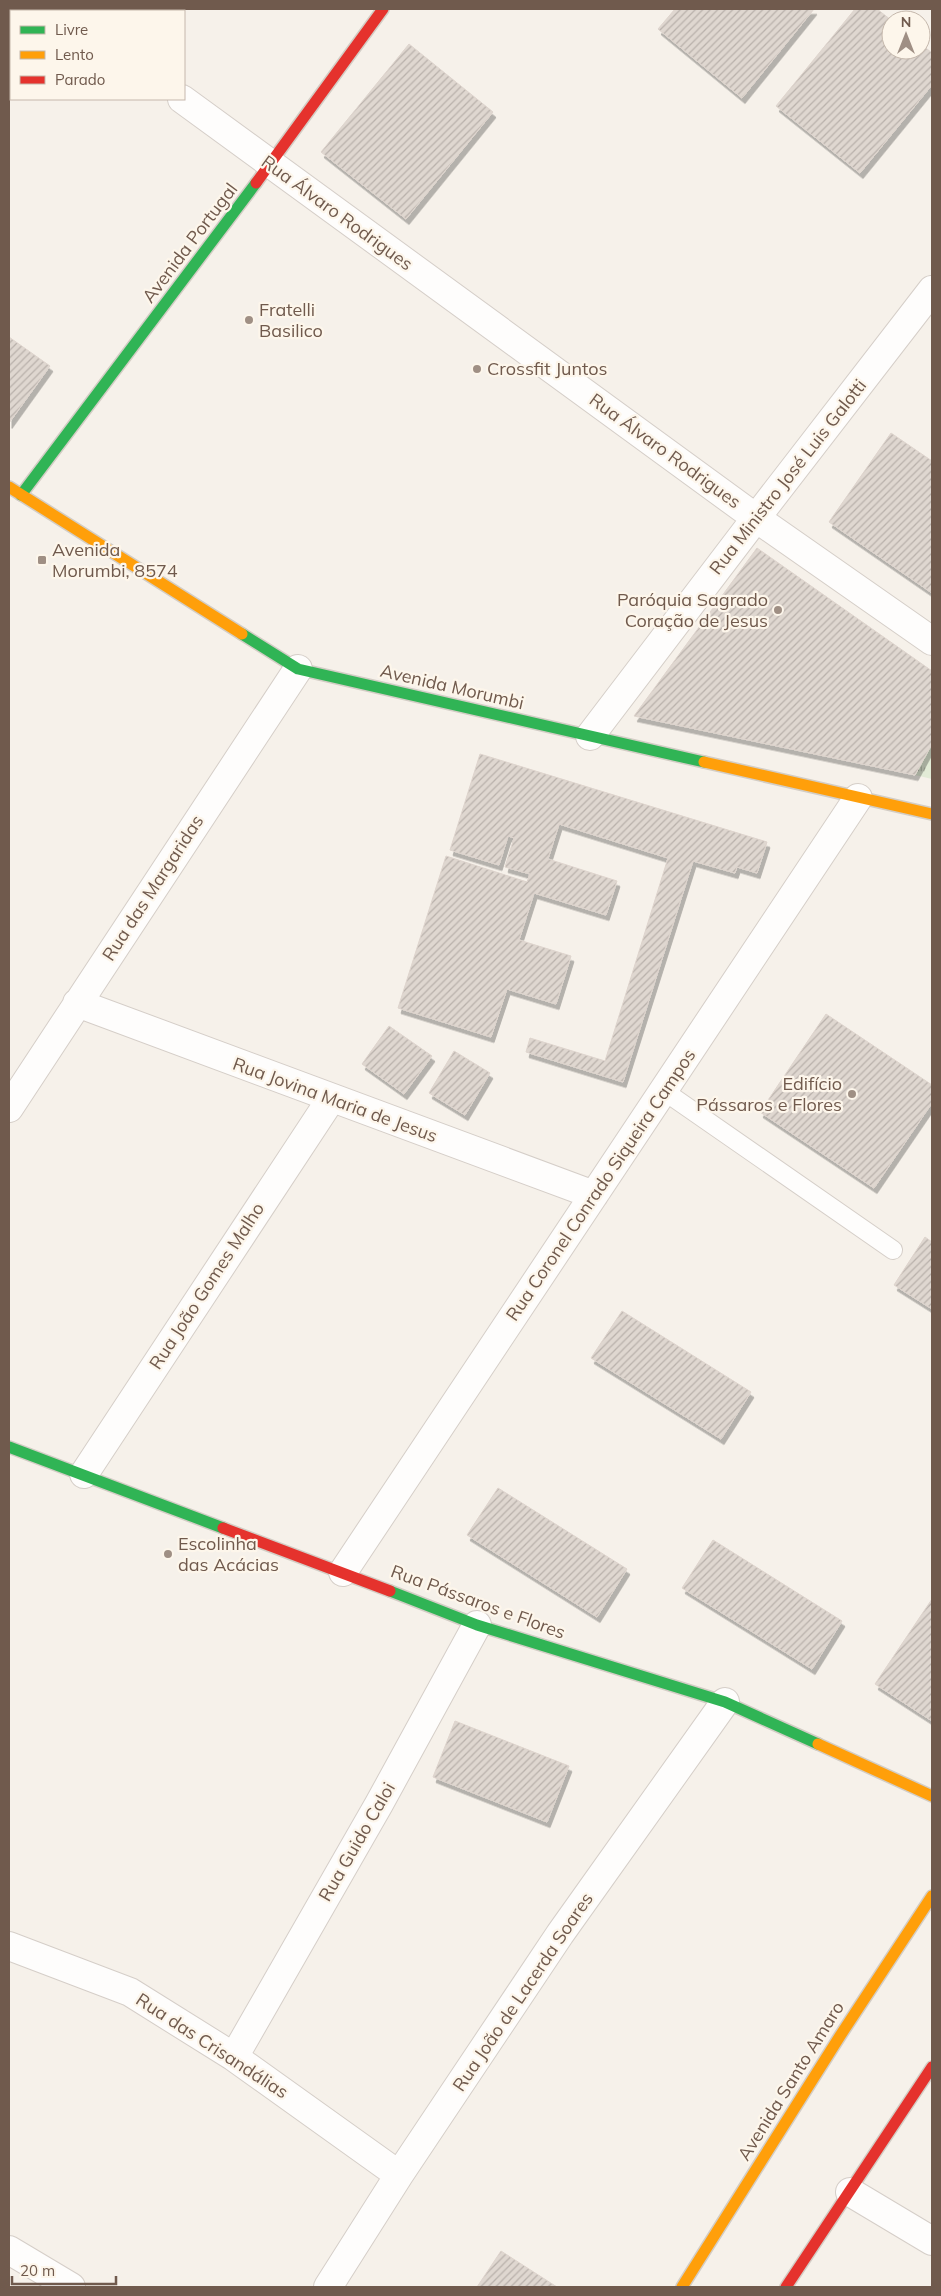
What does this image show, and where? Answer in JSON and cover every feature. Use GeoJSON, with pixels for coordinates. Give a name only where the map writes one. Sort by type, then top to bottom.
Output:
{"type":"FeatureCollection","features":[{"type":"Feature","properties":{"kind":"street","name":"Avenida Portugal"},"geometry":{"type":"LineString","coordinates":[[21,495],[271,164],[383,9]]}},
{"type":"Feature","properties":{"kind":"street","name":"Rua Álvaro Rodrigues"},"geometry":{"type":"LineString","coordinates":[[183,100],[756,518],[932,640]]}},
{"type":"Feature","properties":{"kind":"street","name":"Rua Ministro José Luis Galotti"},"geometry":{"type":"LineString","coordinates":[[590,736],[932,290]]}},
{"type":"Feature","properties":{"kind":"street","name":"Avenida Morumbi"},"geometry":{"type":"LineString","coordinates":[[9,488],[298,669],[932,814]]}},
{"type":"Feature","properties":{"kind":"street","name":"Rua das Margaridas"},"geometry":{"type":"LineString","coordinates":[[9,1108],[298,669]]}},
{"type":"Feature","properties":{"kind":"street","name":"Rua Coronel Conrado Siqueira Campos"},"geometry":{"type":"LineString","coordinates":[[343,1572],[858,798]]}},
{"type":"Feature","properties":{"kind":"street","name":"Rua Jovina Maria de Jesus"},"geometry":{"type":"LineString","coordinates":[[77,1002],[331,1099],[594,1195]]}},
{"type":"Feature","properties":{"kind":"street","name":"Rua João Gomes Malho"},"geometry":{"type":"LineString","coordinates":[[84,1474],[331,1099]]}},
{"type":"Feature","properties":{"kind":"street","name":"Rua Pássaros e Flores"},"geometry":{"type":"LineString","coordinates":[[9,1447],[343,1572],[478,1625],[725,1702],[932,1796]]}},
{"type":"Feature","properties":{"kind":"street","name":"Rua Guido Caloi"},"geometry":{"type":"LineString","coordinates":[[234,2057],[379,1804],[478,1625]]}},
{"type":"Feature","properties":{"kind":"street","name":"Rua João de Lacerda Soares"},"geometry":{"type":"LineString","coordinates":[[328,2287],[399,2175],[560,1934],[725,1702]]}},
{"type":"Feature","properties":{"kind":"street","name":"Avenida Santo Amaro"},"geometry":{"type":"LineString","coordinates":[[682,2287],[840,2036],[932,1896]]}},
{"type":"Feature","properties":{"kind":"street","name":"Rua das Crisandálias"},"geometry":{"type":"LineString","coordinates":[[9,1946],[130,1992],[234,2057],[399,2175]]}},
{"type":"Feature","properties":{"kind":"street"},"geometry":{"type":"LineString","coordinates":[[786,2287],[932,2067]]}},
{"type":"Feature","properties":{"kind":"street"},"geometry":{"type":"LineString","coordinates":[[850,2192],[932,2241]]}},
{"type":"Feature","properties":{"kind":"street"},"geometry":{"type":"LineString","coordinates":[[9,2250],[71,2287]]}},
{"type":"Feature","properties":{"kind":"lane"},"geometry":{"type":"LineString","coordinates":[[664,1091],[893,1250]]}},
{"type":"Feature","properties":{"kind":"green space"},"geometry":{"type":"Polygon","coordinates":[[[932,744],[932,779],[915,775],[932,744]]]}},
{"type":"Feature","properties":{"kind":"building"},"geometry":{"type":"Polygon","coordinates":[[[675,9],[814,9],[742,98],[658,29],[675,9]]]}},
{"type":"Feature","properties":{"kind":"building"},"geometry":{"type":"Polygon","coordinates":[[[855,9],[877,9],[881,12],[881,60],[931,60],[932,53],[932,85],[860,173],[776,106],[855,9]]]}},
{"type":"Feature","properties":{"kind":"building"},"geometry":{"type":"Polygon","coordinates":[[[409,44],[493,112],[406,219],[321,152],[409,44]]]}},
{"type":"Feature","properties":{"kind":"building"},"geometry":{"type":"Polygon","coordinates":[[[9,62],[10,86],[9,88],[9,62]]]}},
{"type":"Feature","properties":{"kind":"building"},"geometry":{"type":"Polygon","coordinates":[[[9,337],[50,366],[9,423],[9,337]]]}},
{"type":"Feature","properties":{"kind":"building"},"geometry":{"type":"Polygon","coordinates":[[[891,433],[932,461],[932,593],[829,522],[891,433]]]}},
{"type":"Feature","properties":{"kind":"building","name":"Paróquia Sagrado Coração de Jesus"},"geometry":{"type":"Polygon","coordinates":[[[757,548],[932,671],[932,744],[915,775],[634,716],[757,548]]]}},
{"type":"Feature","properties":{"kind":"building"},"geometry":{"type":"Polygon","coordinates":[[[480,754],[767,842],[757,873],[737,867],[735,873],[693,861],[623,1082],[526,1052],[530,1038],[605,1061],[668,858],[559,824],[548,859],[617,881],[606,915],[534,893],[519,940],[571,956],[556,1004],[507,989],[491,1037],[398,1008],[446,856],[527,882],[530,874],[505,867],[514,838],[508,836],[499,865],[450,850],[480,754]]]}},
{"type":"Feature","properties":{"kind":"building","name":"Edifício Pássaros e Flores"},"geometry":{"type":"Polygon","coordinates":[[[826,1014],[932,1085],[932,1103],[874,1188],[760,1112],[826,1014]]]}},
{"type":"Feature","properties":{"kind":"building"},"geometry":{"type":"Polygon","coordinates":[[[389,1026],[432,1056],[404,1094],[362,1064],[389,1026]]]}},
{"type":"Feature","properties":{"kind":"building"},"geometry":{"type":"Polygon","coordinates":[[[454,1051],[490,1073],[465,1115],[429,1093],[454,1051]]]}},
{"type":"Feature","properties":{"kind":"building"},"geometry":{"type":"Polygon","coordinates":[[[925,1237],[932,1242],[932,1309],[894,1285],[925,1237]]]}},
{"type":"Feature","properties":{"kind":"building"},"geometry":{"type":"Polygon","coordinates":[[[622,1311],[751,1392],[721,1439],[591,1358],[622,1311]]]}},
{"type":"Feature","properties":{"kind":"building"},"geometry":{"type":"Polygon","coordinates":[[[498,1488],[627,1569],[597,1617],[467,1535],[498,1488]]]}},
{"type":"Feature","properties":{"kind":"building"},"geometry":{"type":"Polygon","coordinates":[[[713,1540],[842,1621],[812,1669],[682,1588],[713,1540]]]}},
{"type":"Feature","properties":{"kind":"building"},"geometry":{"type":"Polygon","coordinates":[[[932,1599],[932,1721],[875,1684],[932,1599]]]}},
{"type":"Feature","properties":{"kind":"building"},"geometry":{"type":"Polygon","coordinates":[[[455,1721],[569,1766],[547,1822],[433,1777],[455,1721]]]}},
{"type":"Feature","properties":{"kind":"building"},"geometry":{"type":"Polygon","coordinates":[[[501,2251],[557,2287],[477,2287],[501,2251]]]}},
{"type":"Feature","properties":{"kind":"traffic: fast"},"geometry":{"type":"LineString","coordinates":[[21,495],[256,183]]}},
{"type":"Feature","properties":{"kind":"traffic: fast"},"geometry":{"type":"LineString","coordinates":[[242,634],[298,669],[704,762]]}},
{"type":"Feature","properties":{"kind":"traffic: fast"},"geometry":{"type":"LineString","coordinates":[[9,1447],[223,1528]]}},
{"type":"Feature","properties":{"kind":"traffic: fast"},"geometry":{"type":"LineString","coordinates":[[390,1591],[477,1625],[725,1702],[818,1744]]}},
{"type":"Feature","properties":{"kind":"traffic: slow"},"geometry":{"type":"LineString","coordinates":[[9,487],[242,634]]}},
{"type":"Feature","properties":{"kind":"traffic: slow"},"geometry":{"type":"LineString","coordinates":[[704,762],[932,814]]}},
{"type":"Feature","properties":{"kind":"traffic: slow"},"geometry":{"type":"LineString","coordinates":[[818,1744],[932,1796]]}},
{"type":"Feature","properties":{"kind":"traffic: slow"},"geometry":{"type":"LineString","coordinates":[[682,2287],[840,2036],[932,1896]]}},
{"type":"Feature","properties":{"kind":"traffic: jam"},"geometry":{"type":"LineString","coordinates":[[256,183],[383,9]]}},
{"type":"Feature","properties":{"kind":"traffic: jam"},"geometry":{"type":"LineString","coordinates":[[223,1528],[390,1591]]}},
{"type":"Feature","properties":{"kind":"traffic: jam"},"geometry":{"type":"LineString","coordinates":[[786,2287],[932,2067]]}},
{"type":"Feature","properties":{"kind":"place","name":"Fratelli Basilico"},"geometry":{"type":"Point","coordinates":[249,320]}},
{"type":"Feature","properties":{"kind":"place","name":"Crossfit Juntos"},"geometry":{"type":"Point","coordinates":[477,369]}},
{"type":"Feature","properties":{"kind":"place","name":"Avenida Morumbi, 8574"},"geometry":{"type":"Point","coordinates":[42,560]}},
{"type":"Feature","properties":{"kind":"place","name":"Paróquia Sagrado Coração de Jesus"},"geometry":{"type":"Point","coordinates":[778,610]}},
{"type":"Feature","properties":{"kind":"place","name":"Edifício Pássaros e Flores"},"geometry":{"type":"Point","coordinates":[852,1094]}},
{"type":"Feature","properties":{"kind":"place","name":"Escolinha das Acácias"},"geometry":{"type":"Point","coordinates":[168,1554]}}]}
